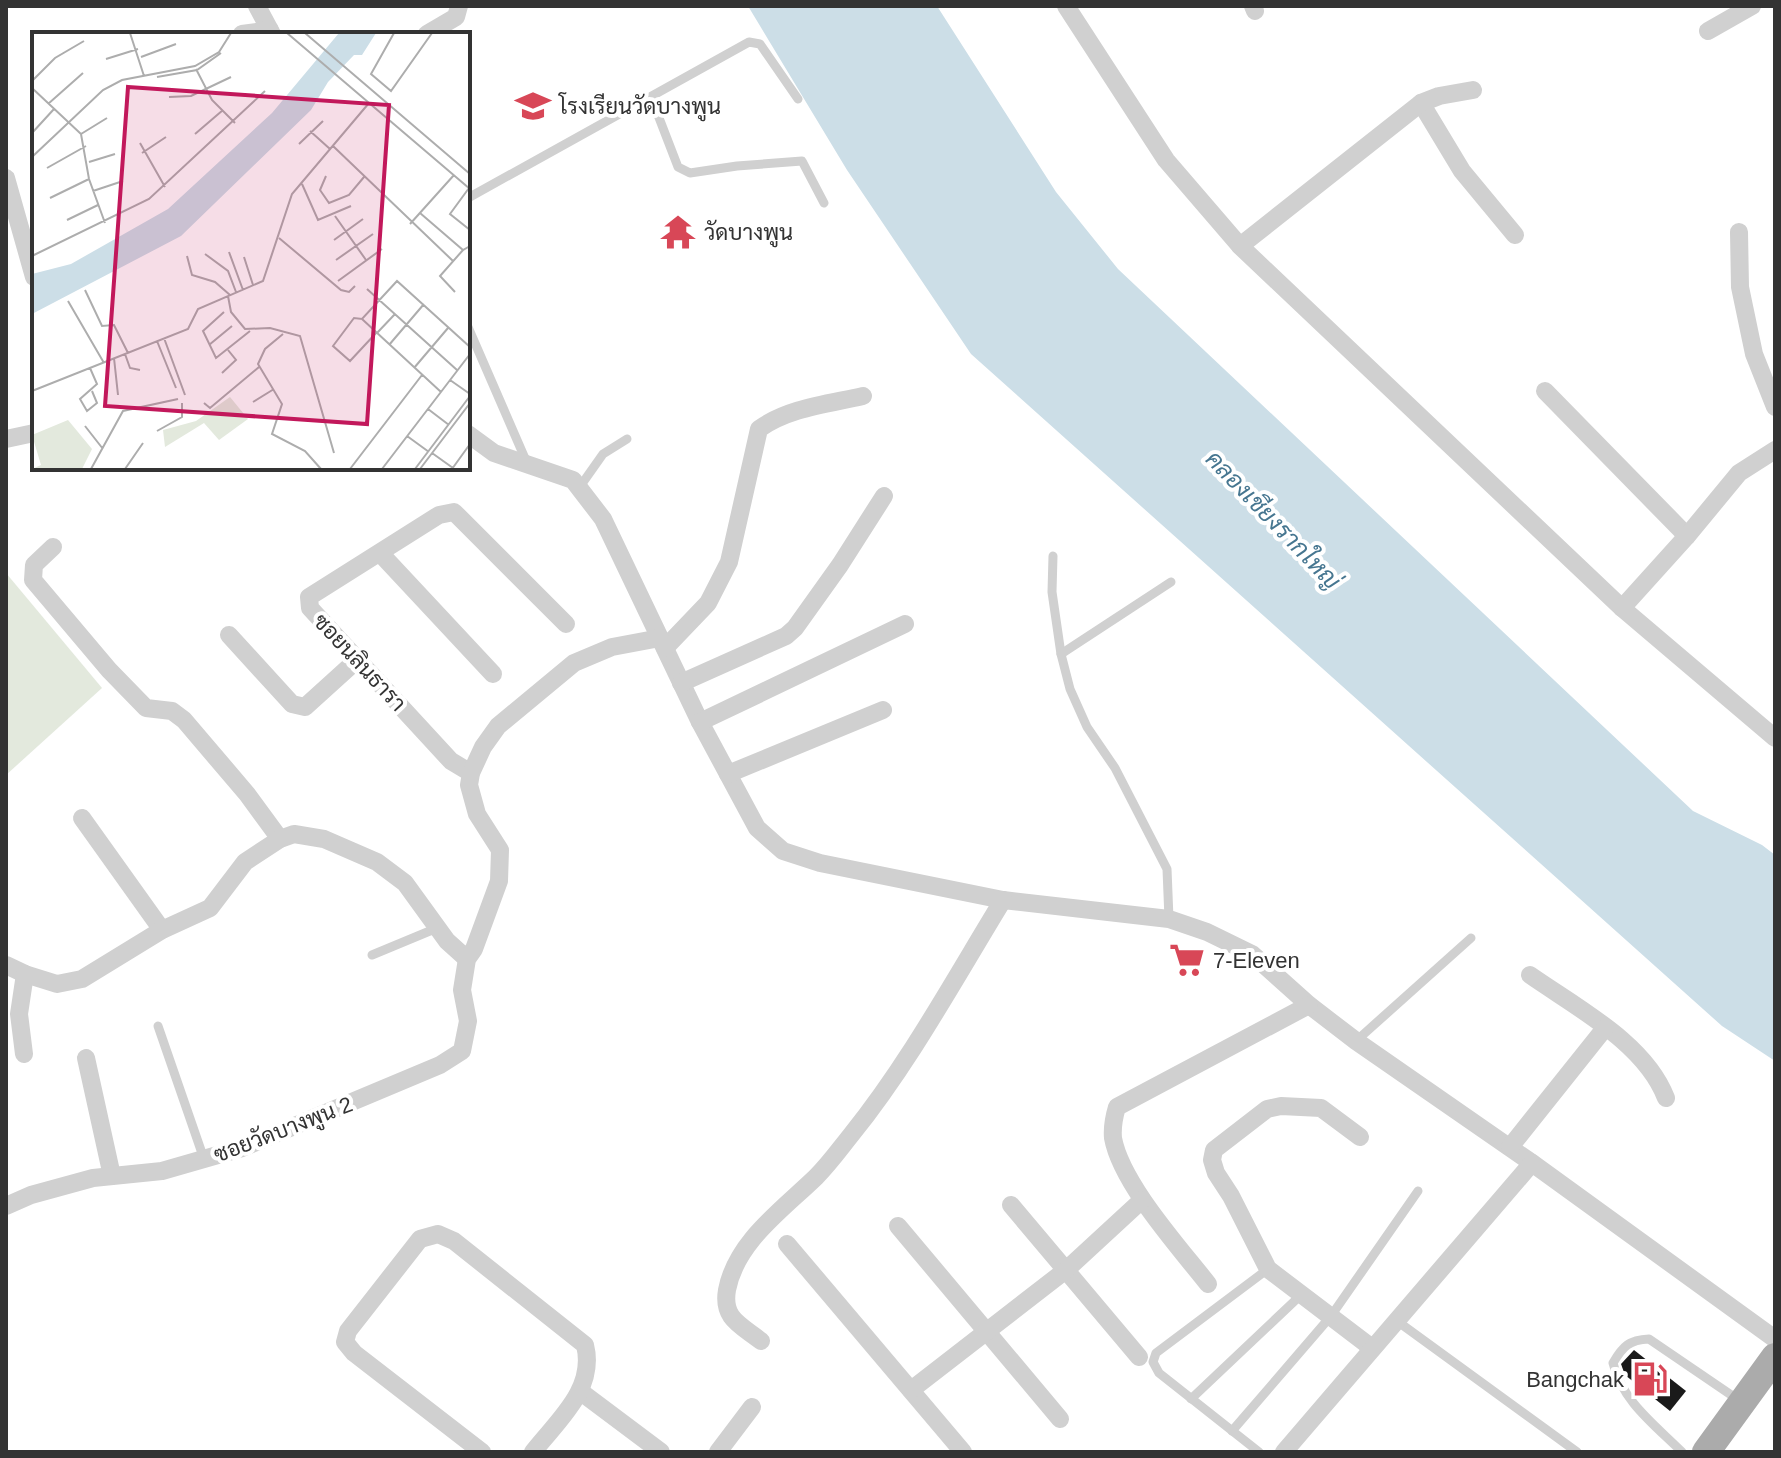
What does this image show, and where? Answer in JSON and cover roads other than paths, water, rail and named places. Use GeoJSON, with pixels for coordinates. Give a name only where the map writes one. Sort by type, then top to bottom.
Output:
{"type":"FeatureCollection","features":[{"type":"Feature","properties":{"kind":"main road"},"geometry":{"type":"LineString","coordinates":[[1706,1452],[1775,1357]]}},
{"type":"Feature","properties":{"kind":"street"},"geometry":{"type":"LineString","coordinates":[[257,6],[271,32]]}},
{"type":"Feature","properties":{"kind":"street"},"geometry":{"type":"LineString","coordinates":[[430,32],[456,17],[459,6]]}},
{"type":"Feature","properties":{"kind":"street"},"geometry":{"type":"LineString","coordinates":[[1066,6],[1166,160],[1240,246],[1622,608],[1775,738]]}},
{"type":"Feature","properties":{"kind":"street"},"geometry":{"type":"LineString","coordinates":[[1708,31],[1752,6]]}},
{"type":"Feature","properties":{"kind":"street"},"geometry":{"type":"LineString","coordinates":[[1240,246],[1421,103],[1439,96],[1473,90]]}},
{"type":"Feature","properties":{"kind":"street"},"geometry":{"type":"LineString","coordinates":[[1421,103],[1462,171],[1515,235]]}},
{"type":"Feature","properties":{"kind":"street"},"geometry":{"type":"LineString","coordinates":[[6,178],[32,270]]}},
{"type":"Feature","properties":{"kind":"street"},"geometry":{"type":"LineString","coordinates":[[1739,232],[1740,287],[1754,354],[1775,407]]}},
{"type":"Feature","properties":{"kind":"street"},"geometry":{"type":"LineString","coordinates":[[1545,391],[1687,536]]}},
{"type":"Feature","properties":{"kind":"street"},"geometry":{"type":"LineString","coordinates":[[471,773],[483,747],[498,726],[574,663],[612,647],[662,643],[708,603],[729,562],[759,429],[773,419],[801,410],[863,396]]}},
{"type":"Feature","properties":{"kind":"street"},"geometry":{"type":"LineString","coordinates":[[6,439],[32,433]]}},
{"type":"Feature","properties":{"kind":"street"},"geometry":{"type":"LineString","coordinates":[[470,435],[494,453],[573,480],[603,519],[700,722],[757,828],[783,851],[820,863],[1003,900],[1169,919],[1207,932],[1252,954],[1309,1005],[1356,1041],[1510,1147],[1775,1339]]}},
{"type":"Feature","properties":{"kind":"street"},"geometry":{"type":"LineString","coordinates":[[1622,608],[1739,473],[1775,450]]}},
{"type":"Feature","properties":{"kind":"street"},"geometry":{"type":"LineString","coordinates":[[681,683],[786,636],[795,628],[884,496]]}},
{"type":"Feature","properties":{"kind":"street","name":"ซอยนลินธารา"},"geometry":{"type":"LineString","coordinates":[[471,773],[451,761],[310,608],[309,597],[439,515],[454,512],[566,624]]}},
{"type":"Feature","properties":{"kind":"street"},"geometry":{"type":"LineString","coordinates":[[53,547],[34,565],[33,580],[109,670],[146,708],[172,711],[184,720],[247,794],[280,839]]}},
{"type":"Feature","properties":{"kind":"street"},"geometry":{"type":"LineString","coordinates":[[380,553],[493,674]]}},
{"type":"Feature","properties":{"kind":"street"},"geometry":{"type":"LineString","coordinates":[[700,722],[905,624]]}},
{"type":"Feature","properties":{"kind":"street"},"geometry":{"type":"LineString","coordinates":[[229,635],[292,704],[305,707],[358,659]]}},
{"type":"Feature","properties":{"kind":"street"},"geometry":{"type":"LineString","coordinates":[[728,774],[883,710]]}},
{"type":"Feature","properties":{"kind":"street","name":"ซอยวัดบางพูน 2"},"geometry":{"type":"LineString","coordinates":[[10,1204],[93,1178],[162,1171],[242,1148],[440,1065],[462,1051],[468,1021],[462,990],[467,959],[488,917],[499,881],[500,866],[500,850],[477,814],[469,785],[471,773]]}},
{"type":"Feature","properties":{"kind":"street"},"geometry":{"type":"LineString","coordinates":[[82,818],[162,930]]}},
{"type":"Feature","properties":{"kind":"street"},"geometry":{"type":"LineString","coordinates":[[6,965],[23,980],[57,984],[82,979],[162,930],[210,908],[245,862],[280,839],[294,834],[324,839],[377,862],[405,883],[447,941],[467,959]]}},
{"type":"Feature","properties":{"kind":"street"},"geometry":{"type":"LineString","coordinates":[[761,1341],[730,1317],[725,1307],[736,1263],[753,1238],[831,1162],[886,1092],[1003,900]]}},
{"type":"Feature","properties":{"kind":"street"},"geometry":{"type":"LineString","coordinates":[[1530,975],[1625,1042],[1658,1077],[1666,1098]]}},
{"type":"Feature","properties":{"kind":"street"},"geometry":{"type":"LineString","coordinates":[[23,980],[19,1014],[24,1054]]}},
{"type":"Feature","properties":{"kind":"street"},"geometry":{"type":"LineString","coordinates":[[1208,1284],[1142,1200],[1116,1150],[1112,1134],[1117,1107],[1309,1005]]}},
{"type":"Feature","properties":{"kind":"street"},"geometry":{"type":"LineString","coordinates":[[1510,1147],[1605,1028]]}},
{"type":"Feature","properties":{"kind":"street"},"geometry":{"type":"LineString","coordinates":[[86,1058],[112,1176]]}},
{"type":"Feature","properties":{"kind":"street"},"geometry":{"type":"LineString","coordinates":[[1360,1137],[1321,1108],[1281,1106],[1267,1109],[1214,1150],[1212,1160],[1268,1269],[1372,1348]]}},
{"type":"Feature","properties":{"kind":"street"},"geometry":{"type":"LineString","coordinates":[[1284,1452],[1532,1163]]}},
{"type":"Feature","properties":{"kind":"street"},"geometry":{"type":"LineString","coordinates":[[6,1184],[10,1204]]}},
{"type":"Feature","properties":{"kind":"street"},"geometry":{"type":"LineString","coordinates":[[911,1390],[1066,1270],[1142,1200]]}},
{"type":"Feature","properties":{"kind":"street"},"geometry":{"type":"LineString","coordinates":[[1011,1205],[1139,1357]]}},
{"type":"Feature","properties":{"kind":"street"},"geometry":{"type":"LineString","coordinates":[[898,1226],[1060,1419]]}},
{"type":"Feature","properties":{"kind":"street"},"geometry":{"type":"LineString","coordinates":[[482,1452],[354,1353],[345,1342],[348,1331],[420,1239],[438,1234],[454,1241],[585,1345],[587,1374],[581,1392],[533,1452]]}},
{"type":"Feature","properties":{"kind":"street"},"geometry":{"type":"LineString","coordinates":[[787,1244],[963,1452]]}},
{"type":"Feature","properties":{"kind":"street"},"geometry":{"type":"LineString","coordinates":[[581,1392],[661,1452]]}},
{"type":"Feature","properties":{"kind":"street"},"geometry":{"type":"LineString","coordinates":[[718,1452],[752,1407]]}},
{"type":"Feature","properties":{"kind":"lane"},"geometry":{"type":"LineString","coordinates":[[470,197],[749,42],[760,44],[798,99]]}},
{"type":"Feature","properties":{"kind":"lane"},"geometry":{"type":"LineString","coordinates":[[651,97],[678,167],[690,173],[802,161],[824,203]]}},
{"type":"Feature","properties":{"kind":"lane"},"geometry":{"type":"LineString","coordinates":[[470,332],[527,464]]}},
{"type":"Feature","properties":{"kind":"lane"},"geometry":{"type":"LineString","coordinates":[[579,488],[603,454],[627,439]]}},
{"type":"Feature","properties":{"kind":"lane"},"geometry":{"type":"LineString","coordinates":[[1053,556],[1052,592],[1061,654],[1070,689],[1087,727],[1115,768],[1167,869],[1169,919]]}},
{"type":"Feature","properties":{"kind":"lane"},"geometry":{"type":"LineString","coordinates":[[1061,654],[1171,582]]}},
{"type":"Feature","properties":{"kind":"lane"},"geometry":{"type":"LineString","coordinates":[[372,955],[437,928]]}},
{"type":"Feature","properties":{"kind":"lane"},"geometry":{"type":"LineString","coordinates":[[1356,1041],[1471,938]]}},
{"type":"Feature","properties":{"kind":"lane"},"geometry":{"type":"LineString","coordinates":[[158,1026],[204,1159]]}},
{"type":"Feature","properties":{"kind":"lane"},"geometry":{"type":"LineString","coordinates":[[1232,1431],[1331,1316],[1418,1191]]}},
{"type":"Feature","properties":{"kind":"lane"},"geometry":{"type":"LineString","coordinates":[[1259,1452],[1159,1373],[1153,1362],[1156,1353],[1268,1269]]}},
{"type":"Feature","properties":{"kind":"lane"},"geometry":{"type":"LineString","coordinates":[[1191,1399],[1302,1293]]}},
{"type":"Feature","properties":{"kind":"lane"},"geometry":{"type":"LineString","coordinates":[[1397,1321],[1577,1452]]}},
{"type":"Feature","properties":{"kind":"lane"},"geometry":{"type":"LineString","coordinates":[[1682,1452],[1628,1399],[1613,1363],[1623,1347],[1633,1340],[1649,1339],[1743,1402]]}},
{"type":"Feature","properties":{"kind":"water","name":"คลองเชียงรากใหญ่"},"geometry":{"type":"Polygon","coordinates":[[[748,6],[937,6],[1056,192],[1118,269],[1693,811],[1762,845],[1775,855],[1775,1061],[1722,1026],[971,354],[847,170],[748,6]]]}},
{"type":"Feature","properties":{"kind":"place","name":"โรงเรียนวัดบางพูน"},"geometry":{"type":"Point","coordinates":[533,106]}},
{"type":"Feature","properties":{"kind":"place","name":"วัดบางพูน"},"geometry":{"type":"Point","coordinates":[678,232]}},
{"type":"Feature","properties":{"kind":"place","name":"7-Eleven"},"geometry":{"type":"Point","coordinates":[1187,960]}},
{"type":"Feature","properties":{"kind":"place","name":"Bangchak"},"geometry":{"type":"Point","coordinates":[1650,1379]}}]}
